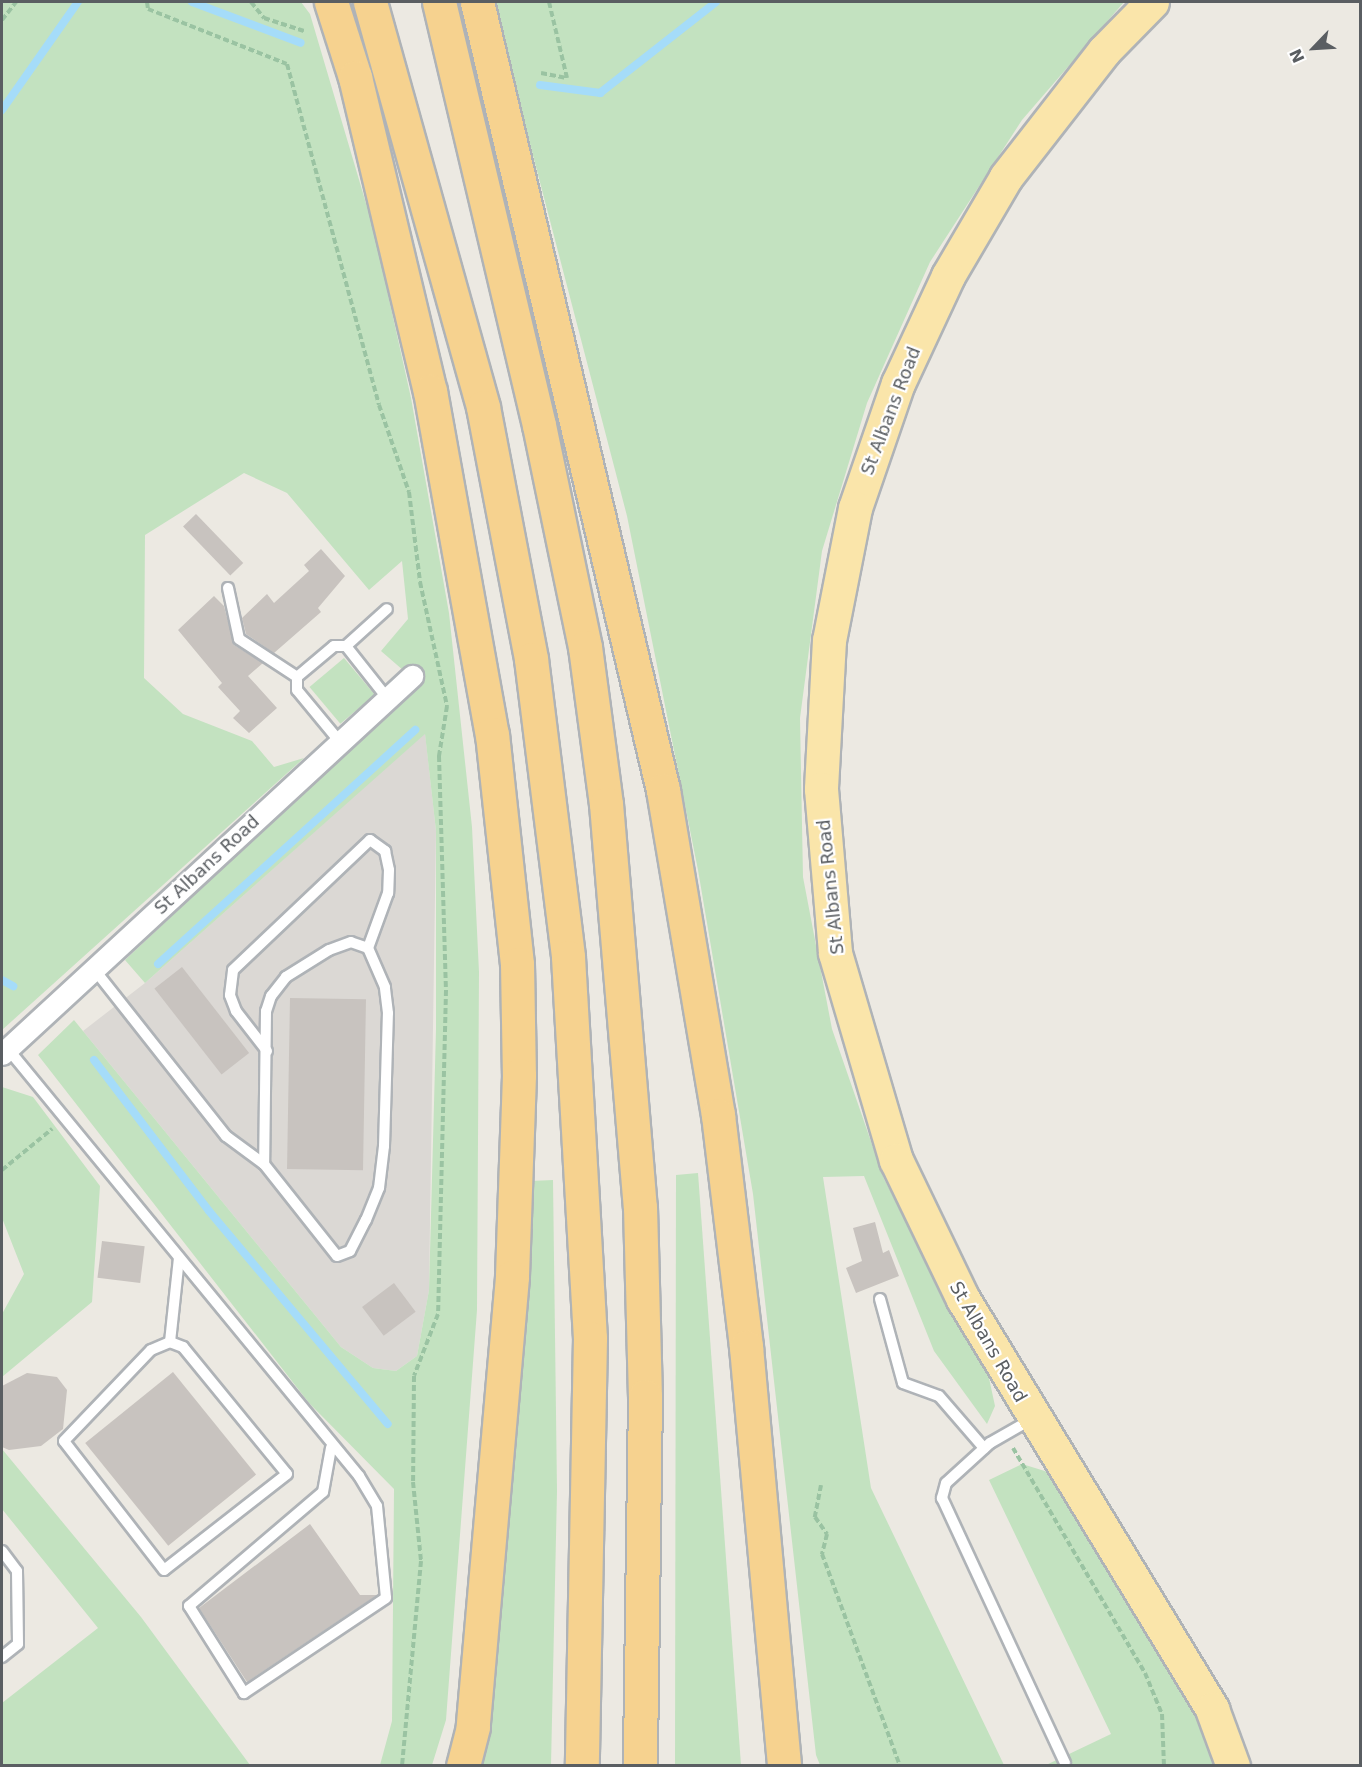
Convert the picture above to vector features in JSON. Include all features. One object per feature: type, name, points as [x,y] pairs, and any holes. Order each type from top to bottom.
[{"type":"highway","points":[[332,2],[355,77],[430,391],[492,734],[516,953],[519,1075],[512,1277],[473,1727],[463,1766]]},
{"type":"highway","points":[[370,2],[483,407],[531,659],[568,957],[590,1338],[582,1766]]},
{"type":"highway","points":[[439,2],[539,425],[585,647],[606,804],[640,1207],[645,1396],[640,1766]]},
{"type":"highway","points":[[477,2],[665,802],[718,1115],[746,1347],[783,1766]]},
{"type":"main road","name":"St Albans Road","points":[[1152,2],[1051,115],[1006,177],[948,276],[898,382],[855,508],[830,640],[821,789],[835,953],[896,1160],[963,1299],[1019,1427],[1212,1709],[1233,1766]]},
{"type":"street","name":"St Albans Road","points":[[5,1052],[412,675]]},
{"type":"lane","points":[[228,588],[239,639],[297,677]]},
{"type":"lane","points":[[297,677],[334,646],[346,646],[387,609]]},
{"type":"lane","points":[[346,646],[388,699]]},
{"type":"lane","points":[[297,677],[297,690],[340,742]]},
{"type":"lane","points":[[94,969],[225,1136],[264,1164],[337,1256],[350,1251],[379,1188],[384,1146],[388,1013],[385,987],[368,948],[388,893],[389,870],[385,851],[370,840],[233,970],[230,995],[236,1011],[267,1051]]},
{"type":"lane","points":[[264,1164],[266,1011],[286,977],[329,950],[351,942],[368,948]]},
{"type":"lane","points":[[5,1052],[65,1119],[331,1448],[359,1476],[377,1506],[386,1598],[244,1693],[189,1606],[323,1492],[331,1448]]},
{"type":"lane","points":[[170,1342],[179,1258]]},
{"type":"lane","points":[[880,1299],[903,1383],[939,1396],[984,1448]]},
{"type":"lane","points":[[170,1342],[183,1347],[287,1474],[164,1570],[64,1441],[151,1350],[170,1342]]},
{"type":"lane","points":[[1019,1427],[984,1448],[946,1483],[942,1498],[1065,1763]]},
{"type":"lane","points":[[2,1551],[17,1571],[18,1644],[2,1657]]},
{"type":"path","points":[[2,20],[16,2]]},
{"type":"path","points":[[251,2],[264,18],[304,31]]},
{"type":"path","points":[[541,73],[567,78],[549,2]]},
{"type":"path","points":[[147,3],[287,64],[379,405],[409,492],[420,582],[447,706],[440,756],[446,990],[438,1314],[414,1376],[413,1482],[421,1561],[402,1766]]},
{"type":"path","points":[[2,1170],[65,1119]]},
{"type":"path","points":[[1019,1427],[1145,1673],[1162,1714],[1164,1766]]},
{"type":"path","points":[[821,1485],[815,1517],[827,1534],[822,1554],[900,1766]]},
{"type":"shaded area","points":[[425,733],[436,831],[429,1290],[417,1356],[396,1371],[373,1368],[341,1347],[83,1031],[145,983]]},
{"type":"green space","points":[[2,2],[301,2],[310,14],[373,227],[411,398],[449,613],[472,827],[479,972],[477,1310],[446,1720],[432,1765],[380,1765],[392,1721],[394,1489],[309,1403],[38,1055],[74,1020],[341,1347],[373,1368],[396,1371],[417,1356],[429,1290],[436,1029],[436,831],[425,734],[145,983],[125,960],[419,684],[381,651],[408,619],[402,561],[369,590],[287,493],[244,473],[145,535],[144,678],[183,714],[252,741],[274,767],[304,758],[2,1030]]},
{"type":"green space","points":[[493,2],[1124,2],[1022,120],[930,262],[867,403],[822,551],[800,718],[803,877],[832,1029],[884,1179],[989,1378],[995,1406],[987,1424],[934,1351],[864,1176],[823,1177],[871,1488],[1004,1765],[820,1765],[816,1755],[753,1194],[698,870],[627,516]]},
{"type":"green space","points":[[344,658],[375,695],[340,724],[310,687]]},
{"type":"green space","points":[[2,1087],[33,1097],[100,1186],[92,1302],[2,1377],[2,1314],[24,1274],[2,1218]]},
{"type":"green space","points":[[698,1173],[741,1765],[675,1765],[676,1175]]},
{"type":"green space","points":[[553,1180],[557,1491],[551,1765],[478,1766],[531,1181]]},
{"type":"green space","points":[[2,1449],[141,1617],[250,1765],[2,1765],[2,1703],[98,1628],[2,1509]]},
{"type":"green space","points":[[1022,1464],[1048,1472],[1202,1721],[1216,1765],[1046,1765],[1111,1734],[989,1480]]},
{"type":"building","points":[[196,514],[243,563],[230,575],[183,527]]},
{"type":"building","points":[[321,549],[345,576],[318,608],[321,612],[274,653],[246,634],[242,618],[267,594],[274,603],[309,571],[304,565]]},
{"type":"building","points":[[214,596],[224,606],[234,645],[263,663],[248,676],[277,708],[249,733],[233,718],[240,711],[218,687],[222,683],[178,630]]},
{"type":"building","points":[[182,967],[249,1053],[222,1074],[154,989]]},
{"type":"building","points":[[290,998],[366,999],[363,1170],[287,1169]]},
{"type":"building","points":[[875,1222],[883,1253],[889,1250],[899,1276],[856,1293],[846,1268],[862,1261],[853,1228]]},
{"type":"building","points":[[102,1241],[145,1246],[140,1283],[97,1278]]},
{"type":"building","points":[[394,1283],[416,1312],[384,1336],[362,1307]]},
{"type":"building","points":[[173,1372],[256,1475],[168,1546],[85,1443]]},
{"type":"building","points":[[27,1373],[57,1377],[67,1390],[63,1429],[41,1446],[9,1450],[2,1447],[2,1386]]},
{"type":"building","points":[[310,1524],[360,1595],[377,1595],[247,1682],[199,1608]]},
{"type":"waterway","points":[[2,110],[78,2]]},
{"type":"waterway","points":[[192,2],[301,43]]},
{"type":"waterway","points":[[540,85],[600,93],[716,2]]},
{"type":"waterway","points":[[158,964],[415,730]]},
{"type":"waterway","points":[[2,980],[13,986]]},
{"type":"waterway","points":[[94,1060],[209,1211],[388,1424]]}]
